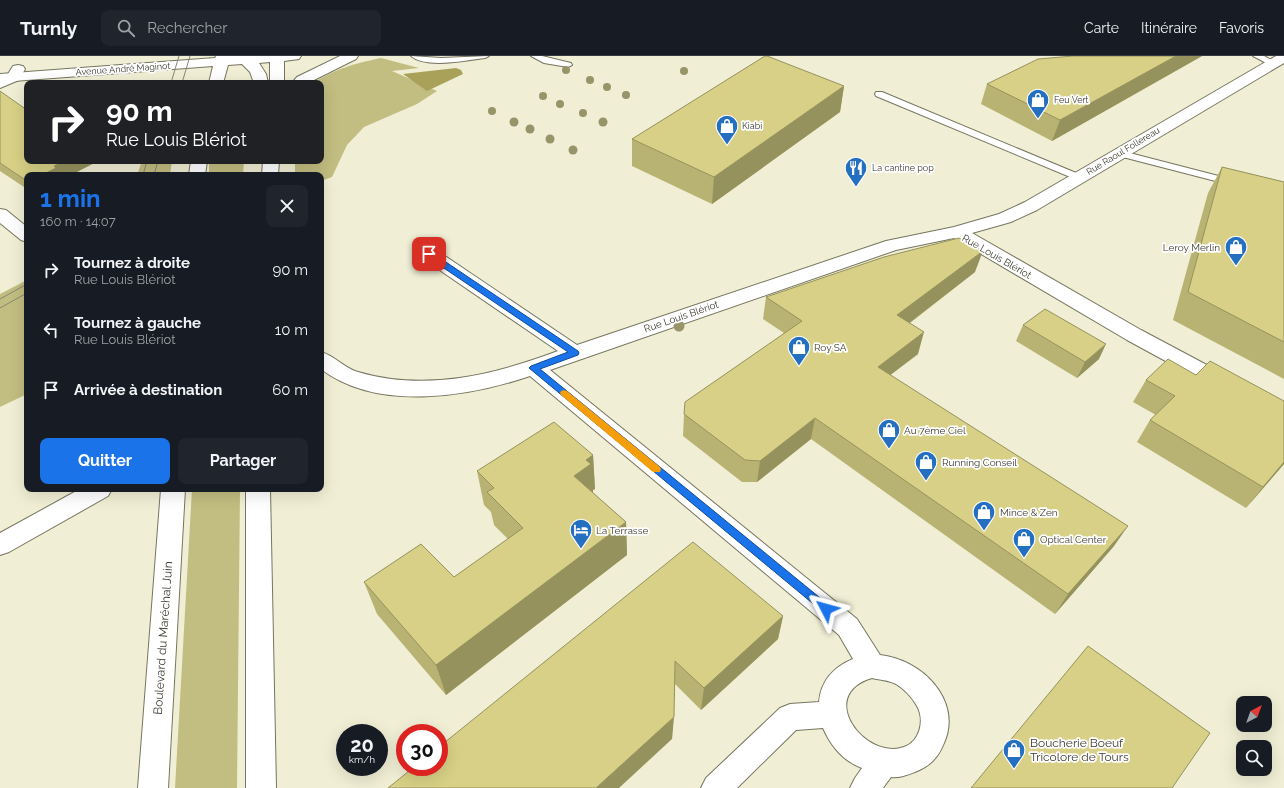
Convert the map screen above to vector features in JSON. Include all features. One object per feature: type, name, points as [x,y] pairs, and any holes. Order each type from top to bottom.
[{"type":"street","name":"Avenue André Maginot","points":[[11,75],[159,56]]},
{"type":"street","points":[[276,56],[277,80]]},
{"type":"street","name":"Avenue André Maginot","points":[[0,71],[11,75],[222,59],[294,56]]},
{"type":"street","points":[[302,80],[351,56]]},
{"type":"street","points":[[242,58],[258,71],[260,80]]},
{"type":"street","points":[[217,80],[222,59]]},
{"type":"street","name":"Rue Raoul Follereau","points":[[957,232],[1005,218],[1031,206],[1118,153],[1278,60]]},
{"type":"street","points":[[0,84],[11,75]]},
{"type":"street","points":[[0,214],[24,234]]},
{"type":"street","name":"Rue Louis Blériot","points":[[324,361],[348,377],[380,385],[416,390],[453,388],[534,368],[892,245],[957,232],[1134,335],[1243,394]]},
{"type":"street","points":[[429,254],[574,353]]},
{"type":"street","points":[[534,368],[848,627],[872,666]]},
{"type":"street","name":"Rue Louis Blériot","points":[[324,380],[348,377]]},
{"type":"street","points":[[0,545],[95,492]]},
{"type":"street","name":"Boulevard du Maréchal Juin","points":[[153,788],[173,492]]},
{"type":"street","points":[[258,492],[261,788]]},
{"type":"street","points":[[872,666],[888,668],[904,675],[918,685],[929,699],[935,715],[934,731],[928,746],[917,757],[901,763],[884,763],[866,757],[852,747],[840,734],[833,714],[832,703],[836,689],[844,678],[857,670],[872,666]]},
{"type":"street","points":[[716,788],[790,717],[833,714]]},
{"type":"street","points":[[865,788],[884,763]]},
{"type":"lane","points":[[415,56],[424,60],[485,56]]},
{"type":"lane","points":[[535,56],[547,61],[568,65],[565,56]]},
{"type":"lane","points":[[1257,56],[1278,60]]},
{"type":"lane","points":[[879,94],[1078,177]]},
{"type":"lane","points":[[1118,153],[1241,185]]},
{"type":"shaded area","points":[[381,58],[419,68],[392,71],[437,91],[417,104],[364,127],[347,145],[332,177],[324,180],[324,172],[295,172],[295,164],[324,164],[324,80],[319,80],[346,67]]},
{"type":"shaded area","points":[[456,68],[461,70],[463,74],[427,91],[403,74]]},
{"type":"shaded area","points":[[141,164],[172,164],[170,172],[138,172]]},
{"type":"shaded area","points":[[209,164],[244,164],[243,172],[209,172]]},
{"type":"shaded area","points":[[24,282],[24,395],[0,407],[0,294]]},
{"type":"shaded area","points":[[192,492],[240,492],[237,788],[175,788]]},
{"type":"building","points":[[765,56],[844,86],[714,177],[632,139]]},
{"type":"building","points":[[1073,56],[1176,56],[1060,120],[987,84],[1038,59]]},
{"type":"building","points":[[0,91],[24,108],[24,164],[58,164],[54,166],[56,168],[48,172],[24,172],[24,179],[0,163]]},
{"type":"building","name":"Leroy Merlin","points":[[1222,167],[1284,182],[1284,342],[1188,292]]},
{"type":"building","points":[[959,238],[983,251],[897,315],[924,332],[878,367],[1128,526],[1068,594],[815,418],[760,461],[745,460],[684,414],[685,402],[802,321],[766,297],[884,257]]},
{"type":"building","points":[[1045,309],[1106,344],[1085,362],[1023,325]]},
{"type":"building","points":[[1168,359],[1196,375],[1210,361],[1284,401],[1284,462],[1263,487],[1150,420],[1175,396],[1146,380]]},
{"type":"building","points":[[554,422],[593,455],[586,460],[591,464],[574,476],[626,522],[436,665],[364,582],[421,544],[454,577],[523,528],[487,492],[494,488],[477,471]]},
{"type":"building","points":[[693,542],[783,616],[704,688],[675,661],[674,717],[596,788],[388,788],[403,776],[448,776],[448,740]]},
{"type":"building","points":[[1088,646],[1210,733],[1172,788],[971,788]]},
{"type":"tram line","points":[[172,80],[179,56]]},
{"type":"tram line","points":[[183,80],[190,56]]},
{"type":"tram line","points":[[144,172],[146,164]]},
{"type":"tram line","points":[[155,172],[157,164]]},
{"type":"tram line","points":[[0,299],[24,286]]},
{"type":"tram line","points":[[0,308],[24,295]]},
{"type":"slow traffic","points":[[564,393],[657,469]]},
{"type":"place","name":"Feu Vert","points":[[1038,120]]},
{"type":"place","name":"Kiabi","points":[[727,146]]},
{"type":"place","name":"La cantine pop","points":[[856,188]]},
{"type":"place","name":"Leroy Merlin","points":[[1236,266]]},
{"type":"place","name":"Roy SA","points":[[799,366]]},
{"type":"place","name":"Au 7ème Ciel","points":[[889,450]]},
{"type":"place","name":"Running Conseil","points":[[926,482]]},
{"type":"place","name":"Mince & Zen","points":[[984,532]]},
{"type":"place","name":"La Terrasse","points":[[581,550]]},
{"type":"place","name":"Optical Center","points":[[1024,558]]},
{"type":"place","name":"Boucherie Boeuf Tricolore de Tours","points":[[1014,770]]},
{"type":"route","points":[[429,254],[574,353],[534,368],[826,609]]}]
